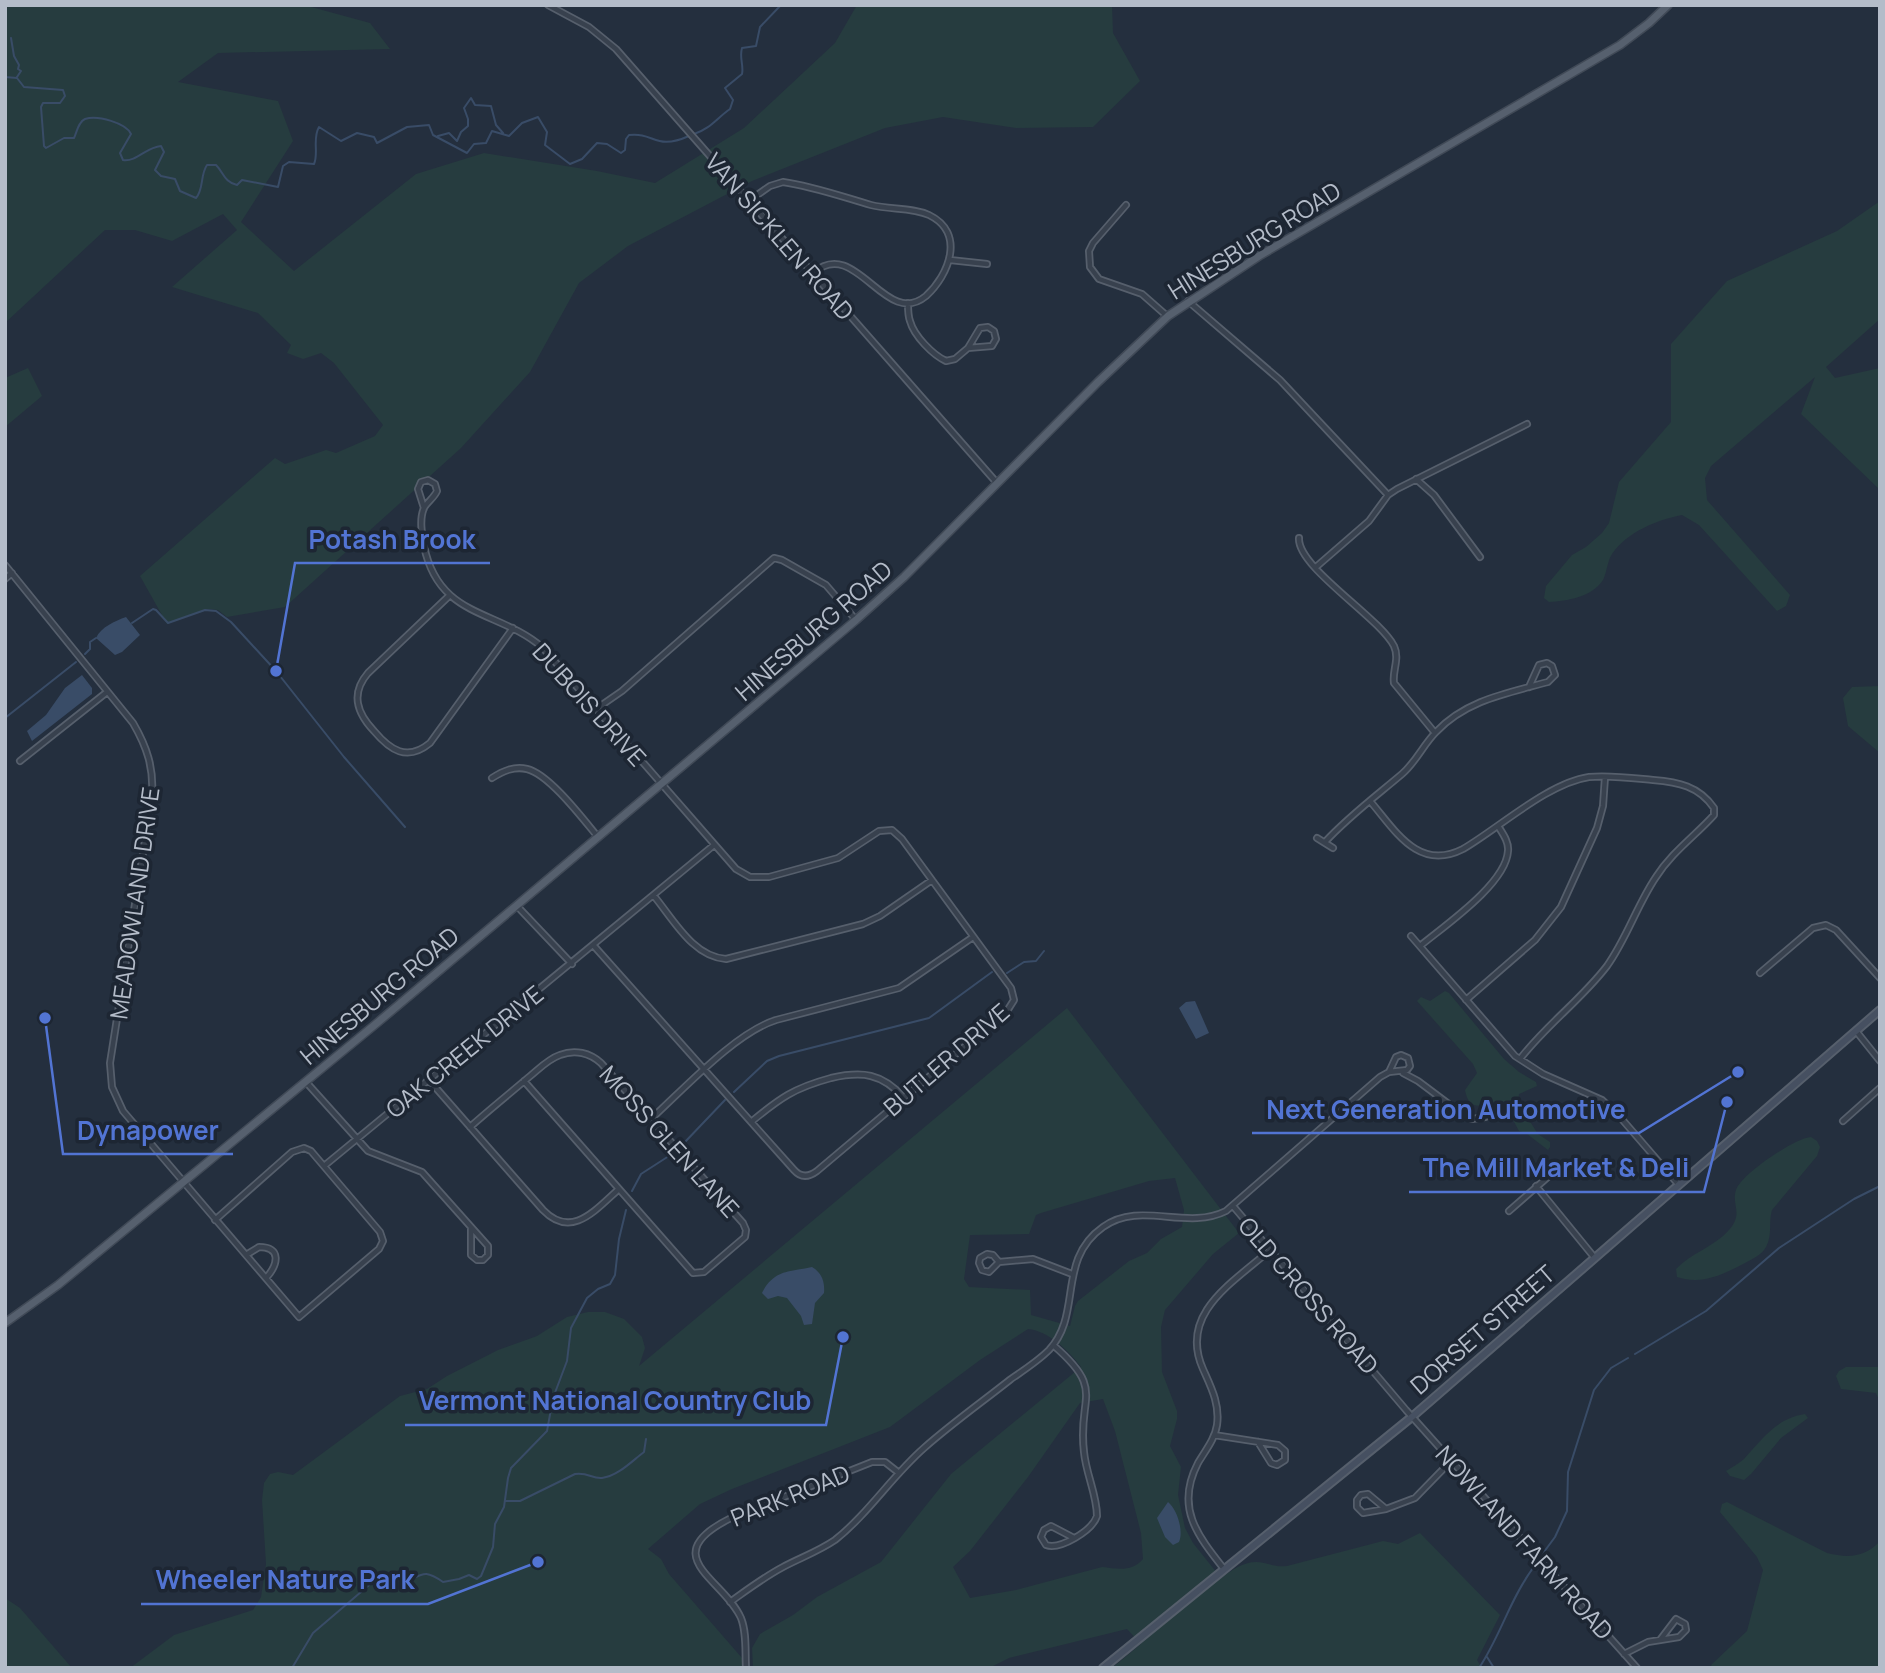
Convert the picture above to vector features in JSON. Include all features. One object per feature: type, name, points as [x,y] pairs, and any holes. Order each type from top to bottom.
[{"type":"main road","name":"HINESBURG ROAD","points":[[5,1323],[48,1293],[306,1081],[856,620],[904,577],[1168,316],[1259,256],[1612,50],[1635,35],[1668,5]]},
{"type":"street","name":"VAN SICKLEN ROAD","points":[[548,5],[589,27],[608,41],[998,483]]},
{"type":"street","points":[[750,200],[770,186],[783,183],[881,208],[924,213],[939,222],[949,236],[952,251],[944,274],[929,293],[908,303],[891,299],[842,264],[827,264],[813,273]]},
{"type":"street","points":[[1126,205],[1093,243],[1089,251],[1090,267],[1099,279],[1142,294],[1168,316]]},
{"type":"street","points":[[950,260],[987,264]]},
{"type":"street","points":[[1188,301],[1280,380],[1388,495]]},
{"type":"street","points":[[908,303],[912,327],[939,358],[946,361],[952,361],[968,348],[980,328],[988,327],[995,331],[996,339],[992,346],[968,348]]},
{"type":"street","points":[[1316,567],[1369,521],[1388,495],[1527,424]]},
{"type":"street","points":[[1416,479],[1434,495],[1480,557]]},
{"type":"street","name":"DUBOIS DRIVE","points":[[424,508],[437,493],[436,485],[430,481],[423,481],[418,487],[424,508],[422,528],[426,556],[435,576],[450,595],[472,612],[513,628],[543,648],[663,784]]},
{"type":"street","points":[[1299,538],[1301,549],[1316,567],[1390,640],[1396,657],[1394,683],[1435,733]]},
{"type":"street","points":[[596,709],[622,691],[774,558],[826,585],[856,620]]},
{"type":"street","name":"MEADOWLAND DRIVE","points":[[5,565],[142,739],[150,760],[153,783],[111,1054],[112,1087],[123,1111],[299,1317],[382,1245],[381,1233],[324,1166]]},
{"type":"street","points":[[5,579],[12,573]]},
{"type":"street","points":[[450,595],[368,673],[359,687],[357,704],[361,716],[391,749],[410,752],[421,750],[430,743],[513,628]]},
{"type":"street","points":[[1325,842],[1405,771],[1435,733],[1456,714],[1476,703],[1529,687],[1552,680],[1555,673],[1552,666],[1547,663],[1539,665],[1529,687]]},
{"type":"street","points":[[20,761],[107,692]]},
{"type":"street","points":[[492,778],[514,768],[534,771],[556,790],[598,837]]},
{"type":"street","points":[[1370,801],[1406,843],[1427,854],[1442,856],[1454,853],[1569,782],[1605,777],[1679,783],[1696,790],[1714,808],[1714,815],[1677,849],[1661,869],[1619,948],[1605,968],[1544,1030],[1520,1059]]},
{"type":"street","points":[[1466,1000],[1535,940],[1562,907],[1597,828],[1603,806],[1605,777]]},
{"type":"street","name":"BUTLER DRIVE","points":[[594,946],[751,1123],[802,1176],[817,1171],[1007,1011],[1013,1003],[1011,988],[899,834],[888,829],[879,831],[838,858],[763,878],[750,877],[741,873],[714,845],[663,784]]},
{"type":"street","points":[[1420,946],[1480,895],[1501,871],[1507,859],[1508,847],[1498,826]]},
{"type":"street","points":[[1317,838],[1333,848]]},
{"type":"street","name":"OAK CREEK DRIVE","points":[[324,1166],[714,845]]},
{"type":"street","points":[[654,896],[699,949],[713,957],[726,959],[863,925],[932,880]]},
{"type":"street","points":[[517,906],[572,964]]},
{"type":"street","points":[[1760,973],[1813,928],[1826,925],[1839,933],[1880,978]]},
{"type":"street","points":[[1411,936],[1520,1059],[1543,1074],[1602,1100],[1678,1184]]},
{"type":"street","points":[[651,1119],[758,1027],[899,988],[973,937]]},
{"type":"street","name":"DORSET STREET","points":[[1103,1668],[1413,1416],[1880,1010]]},
{"type":"street","points":[[1856,1031],[1880,1061]]},
{"type":"street","name":"MOSS GLEN LANE","points":[[470,1126],[524,1081],[561,1054],[588,1054],[601,1063],[743,1223],[745,1237],[704,1272],[693,1273],[524,1081]]},
{"type":"street","points":[[1389,1072],[1394,1059],[1401,1055],[1408,1058],[1410,1063],[1409,1068],[1402,1072]]},
{"type":"street","points":[[730,1602],[764,1578],[835,1539],[933,1441],[1053,1345],[1065,1319],[1072,1274],[1080,1251],[1089,1238],[1114,1220],[1143,1215],[1205,1219],[1218,1215],[1233,1206],[1375,1081],[1389,1072],[1402,1072],[1418,1081],[1472,1119],[1485,1117]]},
{"type":"street","points":[[751,1123],[776,1101],[797,1089],[850,1074],[862,1073],[880,1077],[904,1097]]},
{"type":"street","points":[[429,1080],[542,1210],[554,1219],[568,1222],[581,1220],[619,1189]]},
{"type":"street","points":[[306,1081],[368,1151],[420,1170],[489,1247],[489,1253],[484,1259],[477,1260],[471,1255],[471,1227]]},
{"type":"street","points":[[1843,1121],[1880,1088]]},
{"type":"street","points":[[215,1220],[296,1149],[309,1149],[324,1166]]},
{"type":"street","points":[[1509,1211],[1557,1169]]},
{"type":"street","points":[[1536,1186],[1594,1257]]},
{"type":"street","name":"OLD CROSS ROAD","points":[[1233,1206],[1413,1416]]},
{"type":"street","points":[[246,1255],[259,1247],[269,1249],[277,1262],[266,1278]]},
{"type":"street","points":[[1224,1569],[1199,1537],[1189,1507],[1192,1477],[1214,1434],[1218,1416],[1217,1406],[1197,1354],[1196,1341],[1200,1322],[1210,1302],[1270,1251]]},
{"type":"street","points":[[999,1262],[993,1255],[987,1254],[980,1258],[979,1263],[982,1270],[988,1272],[999,1262],[1033,1259],[1072,1274]]},
{"type":"street","points":[[1053,1345],[1083,1376],[1087,1394],[1083,1451],[1097,1516],[1091,1528],[1074,1538],[1052,1547],[1044,1544],[1041,1537],[1044,1530],[1053,1527],[1074,1538]]},
{"type":"street","name":"NOWLAND FARM ROAD","points":[[1413,1416],[1637,1668]]},
{"type":"street","points":[[1214,1434],[1281,1446],[1286,1454],[1285,1460],[1277,1465],[1271,1463],[1258,1442]]},
{"type":"street","points":[[1386,1509],[1368,1494],[1357,1500],[1357,1507],[1363,1513],[1386,1509],[1415,1498],[1452,1460]]},
{"type":"street","name":"PARK ROAD","points":[[746,1668],[744,1629],[740,1615],[703,1572],[696,1559],[699,1544],[714,1529],[738,1515],[875,1461],[889,1463],[899,1473]]},
{"type":"street","points":[[1624,1654],[1642,1644],[1681,1636],[1686,1630],[1685,1624],[1676,1619],[1660,1640]]},
{"type":"green space","points":[[5,5],[304,5],[370,23],[390,49],[218,53],[178,82],[278,101],[293,141],[241,222],[294,271],[416,174],[484,153],[655,183],[744,128],[835,43],[857,5],[1112,5],[1113,33],[1140,81],[1093,127],[1016,128],[943,117],[885,128],[752,181],[628,246],[579,283],[530,372],[461,448],[285,607],[227,617],[218,610],[206,609],[167,624],[140,576],[275,458],[285,464],[326,450],[336,453],[375,436],[383,425],[334,363],[321,353],[303,359],[287,353],[291,345],[258,313],[172,287],[237,230],[223,214],[172,241],[135,230],[105,230],[5,323]]},
{"type":"green space","points":[[1880,201],[1880,319],[1826,367],[1835,378],[1880,368],[1880,490],[1801,414],[1815,377],[1711,466],[1705,478],[1707,500],[1790,595],[1786,606],[1777,611],[1699,525],[1682,515],[1653,524],[1626,539],[1612,554],[1603,580],[1592,590],[1563,601],[1549,602],[1544,598],[1546,586],[1572,555],[1602,533],[1609,523],[1619,482],[1671,422],[1671,344],[1727,281],[1837,231]]},
{"type":"green space","points":[[28,368],[42,396],[5,427],[5,378]]},
{"type":"green space","points":[[1880,686],[1880,753],[1848,726],[1843,698],[1852,687]]},
{"type":"green space","points":[[1445,991],[1504,1059],[1536,1082],[1537,1086],[1519,1094],[1518,1103],[1538,1134],[1550,1142],[1548,1150],[1519,1131],[1503,1101],[1480,1106],[1471,1103],[1467,1098],[1465,1090],[1477,1073],[1473,1064],[1417,1001],[1421,997],[1430,1001]]},
{"type":"green space","points":[[1067,1008],[1239,1233],[1213,1254],[1165,1310],[1161,1327],[1162,1372],[1177,1411],[1170,1446],[1181,1467],[1178,1495],[1185,1528],[1193,1543],[1221,1578],[1246,1564],[1258,1562],[1287,1566],[1383,1541],[1398,1544],[1420,1533],[1500,1615],[1477,1660],[1482,1668],[1112,1668],[1141,1644],[1127,1629],[1009,1658],[989,1668],[753,1668],[752,1648],[760,1634],[817,1597],[881,1562],[951,1474],[1081,1367],[1051,1338],[1028,1329],[980,1360],[890,1427],[700,1504],[648,1549],[661,1559],[669,1574],[742,1658],[742,1668],[130,1668],[174,1635],[253,1610],[261,1597],[266,1564],[262,1500],[264,1483],[270,1474],[278,1472],[293,1475],[400,1396],[427,1389],[498,1350],[537,1336],[567,1317],[588,1312],[605,1312],[624,1319],[642,1337],[645,1348],[639,1366]],"holes":[[[1175,1178],[1184,1210],[1182,1227],[1161,1239],[1147,1253],[1129,1261],[1078,1301],[1070,1326],[1031,1315],[1030,1290],[969,1287],[964,1279],[970,1235],[1029,1234],[1036,1215],[1041,1213],[1149,1181]],[[1103,1399],[1115,1431],[1141,1533],[1143,1559],[1129,1568],[1102,1567],[1016,1590],[970,1598],[953,1567],[970,1551],[1028,1477],[1080,1403]]]},
{"type":"green space","points":[[1811,1137],[1820,1147],[1817,1156],[1772,1210],[1769,1238],[1762,1252],[1712,1278],[1695,1280],[1677,1277],[1676,1269],[1729,1230],[1736,1219],[1735,1195],[1740,1183],[1758,1166],[1782,1150]]},
{"type":"green space","points":[[1846,1367],[1880,1367],[1880,1402],[1876,1393],[1841,1389],[1836,1376]]},
{"type":"green space","points":[[1805,1414],[1808,1418],[1781,1438],[1744,1480],[1730,1476],[1726,1471],[1744,1459],[1778,1425]]},
{"type":"green space","points":[[1727,1502],[1827,1553],[1842,1556],[1862,1554],[1880,1541],[1880,1668],[1713,1668],[1711,1665],[1747,1631],[1763,1570],[1757,1557],[1720,1512],[1722,1504]]},
{"type":"green space","points":[[5,1598],[20,1608],[72,1668],[5,1668]]},
{"type":"water","points":[[126,617],[140,635],[115,655],[96,638],[105,628]]},
{"type":"water","points":[[82,675],[92,688],[92,694],[32,741],[27,731],[46,715],[65,688]]},
{"type":"water","points":[[1195,1001],[1209,1033],[1196,1039],[1179,1008],[1186,1002]]},
{"type":"water","points":[[812,1267],[822,1278],[824,1293],[815,1303],[812,1324],[804,1325],[801,1316],[787,1298],[778,1296],[768,1299],[762,1293],[777,1276]]},
{"type":"water","points":[[1168,1502],[1180,1526],[1179,1542],[1173,1545],[1165,1537],[1157,1518]]},
{"type":"waterway","points":[[694,134],[730,109],[733,100],[725,88],[742,74],[742,48],[756,46],[760,27],[781,5]]},
{"type":"waterway","points":[[11,38],[14,56],[21,71],[17,77]]},
{"type":"waterway","points":[[5,77],[17,78],[24,87],[63,90],[65,96],[60,103],[43,103],[41,107],[46,148],[64,138],[74,138],[79,125],[85,119],[111,121],[124,126],[131,134],[120,153],[123,160],[133,159],[161,146],[164,152],[155,170],[161,176],[175,179],[180,191],[196,198],[207,165],[216,165],[233,184],[237,185],[242,180],[278,187],[283,166],[289,162],[314,164],[319,127],[341,141],[357,133],[374,137],[377,143],[407,127],[429,125],[433,135],[467,153],[474,144],[486,143],[492,131],[509,136],[522,123],[538,117],[547,132],[545,145],[570,164],[582,159],[597,143],[607,144],[621,153],[625,150],[629,135],[669,142],[689,136]]},
{"type":"waterway","points":[[438,136],[449,133],[457,141],[468,126],[464,108],[471,98],[475,105],[491,106],[496,125],[503,133]]},
{"type":"waterway","points":[[132,623],[153,609],[168,623],[205,610],[216,611],[231,622],[276,671],[344,757],[405,827]]},
{"type":"waterway","points":[[85,654],[90,649],[90,642],[96,638]]},
{"type":"waterway","points":[[5,718],[76,662]]},
{"type":"waterway","points":[[1007,973],[1024,962],[1036,961],[1044,951]]},
{"type":"waterway","points":[[734,1092],[767,1061],[779,1056],[929,1018],[992,972]]},
{"type":"waterway","points":[[684,1143],[725,1100]]},
{"type":"waterway","points":[[632,1191],[641,1174],[672,1154]]},
{"type":"waterway","points":[[1635,1354],[1706,1311],[1779,1248],[1854,1199],[1880,1186]]},
{"type":"waterway","points":[[292,1668],[313,1633],[382,1574],[386,1573],[403,1583],[423,1574],[443,1582],[469,1575],[477,1579],[481,1576],[493,1547],[495,1524],[504,1507],[511,1468],[547,1431],[553,1398],[567,1361],[571,1328],[587,1298],[610,1284],[615,1275],[626,1210]]},
{"type":"waterway","points":[[1541,1556],[1555,1537],[1567,1511],[1568,1472],[1594,1390],[1611,1368],[1628,1358]]},
{"type":"waterway","points":[[505,1501],[520,1501],[575,1474],[608,1477],[644,1452],[646,1439]]},
{"type":"waterway","points":[[1479,1668],[1533,1568]]},
{"type":"waterway","points":[[1487,1657],[1494,1668]]},
{"type":"place","name":"Potash Brook","points":[[276,671]]},
{"type":"place","name":"Dynapower","points":[[45,1018]]},
{"type":"place","name":"Next Generation Automotive","points":[[1738,1072]]},
{"type":"place","name":"The Mill Market & Deli","points":[[1727,1102]]},
{"type":"place","name":"Vermont National Country Club","points":[[843,1337]]},
{"type":"place","name":"Wheeler Nature Park","points":[[538,1562]]}]
